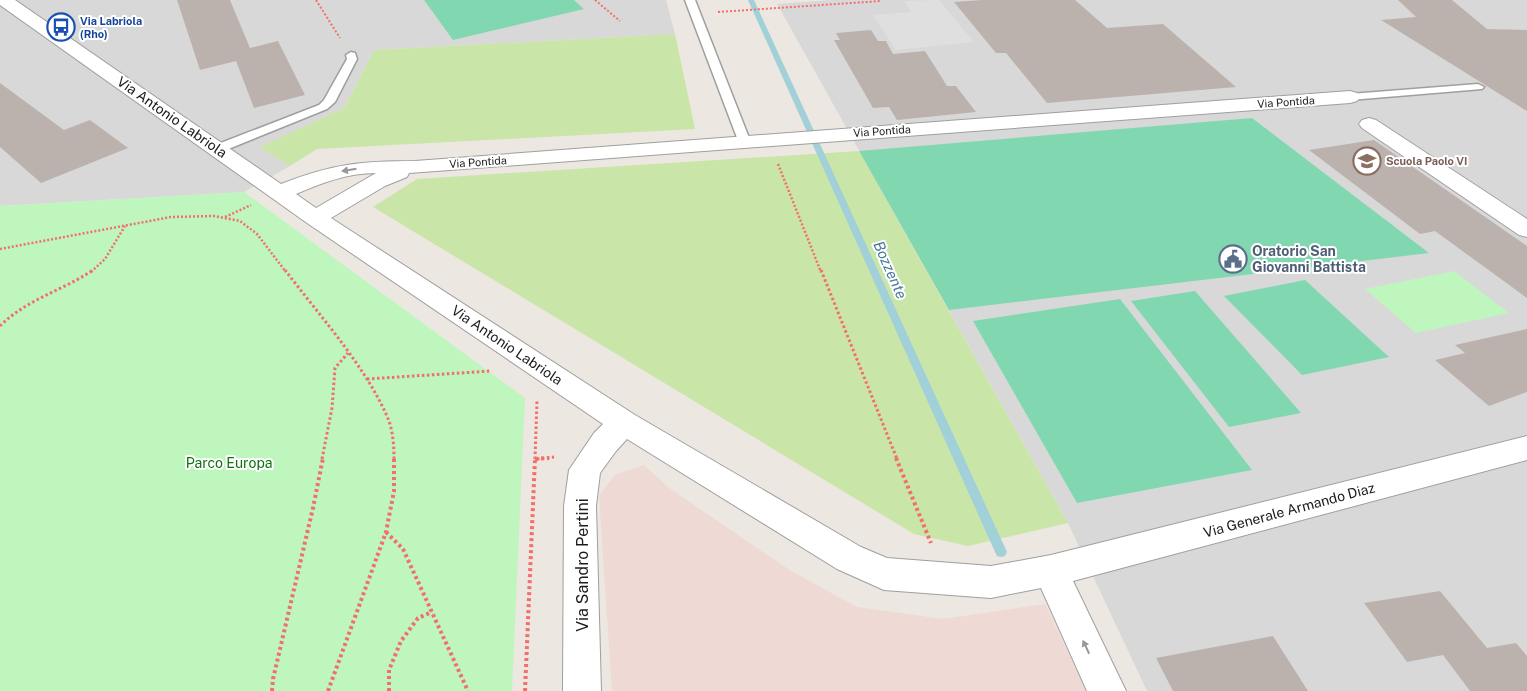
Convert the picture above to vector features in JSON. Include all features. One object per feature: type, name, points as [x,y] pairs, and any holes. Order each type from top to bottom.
[{"type":"street","name":"Via Antonio Labriola","points":[[15,3],[315,218],[624,423],[849,558],[884,574],[946,580],[991,582],[1051,572]]},
{"type":"street","name":"Via Pontida","points":[[279,193],[321,176],[371,167],[414,167],[1350,97]]},
{"type":"street","points":[[1369,124],[1527,230]]},
{"type":"street","name":"Via Pontida","points":[[315,218],[377,181],[414,167]]},
{"type":"street","name":"Via Sandro Pertini","points":[[582,691],[580,506],[586,470],[605,442],[624,423]]},
{"type":"street","name":"Via Generale Armando Diaz","points":[[1051,572],[1527,448]]},
{"type":"street","points":[[1051,572],[1107,691]]},
{"type":"lane","points":[[690,0],[745,143]]},
{"type":"lane","points":[[217,149],[323,107],[329,102],[352,59],[351,56]]},
{"type":"lane","points":[[1350,97],[1478,87]]},
{"type":"path","points":[[316,0],[351,56]]},
{"type":"path","points":[[595,0],[620,21]]},
{"type":"path","points":[[743,10],[881,2]]},
{"type":"path","points":[[768,140],[946,580]]},
{"type":"path","points":[[0,249],[171,217],[214,216],[240,222],[257,234],[348,353],[367,379],[389,422],[394,444],[394,491],[386,532],[328,691]]},
{"type":"path","points":[[0,326],[19,308],[79,281],[96,270],[118,241],[125,226]]},
{"type":"path","points":[[272,691],[313,508],[332,408],[335,368],[348,353]]},
{"type":"path","points":[[367,379],[496,371]]},
{"type":"path","points":[[525,691],[538,398],[568,386]]},
{"type":"path","points":[[386,532],[403,548],[468,691]]},
{"type":"path","points":[[389,691],[389,670],[401,641],[418,618],[432,612]]},
{"type":"shaded area","points":[[0,0],[666,0],[675,34],[374,50],[344,108],[261,147],[290,166],[244,192],[0,206]]},
{"type":"shaded area","points":[[832,0],[1527,0],[1527,691],[1147,691],[1068,523],[777,4]]},
{"type":"shaded area","points":[[939,0],[974,42],[896,50],[873,15],[911,12],[904,1]]},
{"type":"shaded area","points":[[644,465],[669,488],[791,571],[857,607],[943,619],[1045,604],[1086,691],[612,691],[599,495],[615,475]]},
{"type":"green space","points":[[424,0],[574,0],[584,9],[453,40]]},
{"type":"green space","points":[[675,34],[695,129],[317,149],[290,166],[260,147],[344,108],[374,50]]},
{"type":"green space","points":[[1252,118],[1429,253],[949,310],[859,151]]},
{"type":"green space","points":[[859,151],[1068,523],[968,546],[914,534],[373,207],[417,179]]},
{"type":"green space","name":"Parco Europa","points":[[244,192],[525,398],[512,691],[0,691],[0,206]]},
{"type":"green space","points":[[1454,271],[1509,313],[1416,333],[1365,289]]},
{"type":"green space","points":[[1305,280],[1389,357],[1302,375],[1224,296]]},
{"type":"green space","points":[[1195,291],[1301,413],[1229,427],[1131,301]]},
{"type":"green space","points":[[1120,299],[1252,470],[1077,503],[973,321]]},
{"type":"building","points":[[177,0],[230,0],[250,48],[278,41],[305,95],[254,108],[236,61],[200,70]]},
{"type":"building","points":[[982,0],[1075,0],[1107,28],[1163,24],[1236,87],[1047,103],[1006,53],[996,53],[954,2]]},
{"type":"building","points":[[1398,0],[1452,0],[1487,29],[1527,30],[1527,111],[1381,20],[1416,17]]},
{"type":"building","points":[[871,30],[878,41],[886,41],[893,54],[925,51],[947,86],[956,86],[976,112],[897,120],[889,107],[873,108],[834,40],[840,40],[836,33]]},
{"type":"building","points":[[0,83],[64,130],[90,120],[128,148],[41,183],[0,147]]},
{"type":"building","points":[[1374,140],[1527,246],[1527,298],[1435,231],[1420,234],[1309,150]]},
{"type":"building","points":[[1527,329],[1527,392],[1489,406],[1435,360],[1465,353],[1455,345]]},
{"type":"building","points":[[1440,591],[1487,648],[1516,643],[1527,656],[1527,691],[1470,691],[1443,655],[1407,662],[1364,603]]},
{"type":"building","points":[[1273,636],[1308,691],[1173,691],[1156,658]]},
{"type":"waterway","name":"Bozzente","points":[[751,0],[1001,552]]},
{"type":"place","name":"Via Labriola (Rho)","points":[[61,27]]},
{"type":"place","name":"Scuola Paolo VI","points":[[1367,161]]},
{"type":"place","name":"Oratorio San Giovanni Battista","points":[[1233,259]]}]
